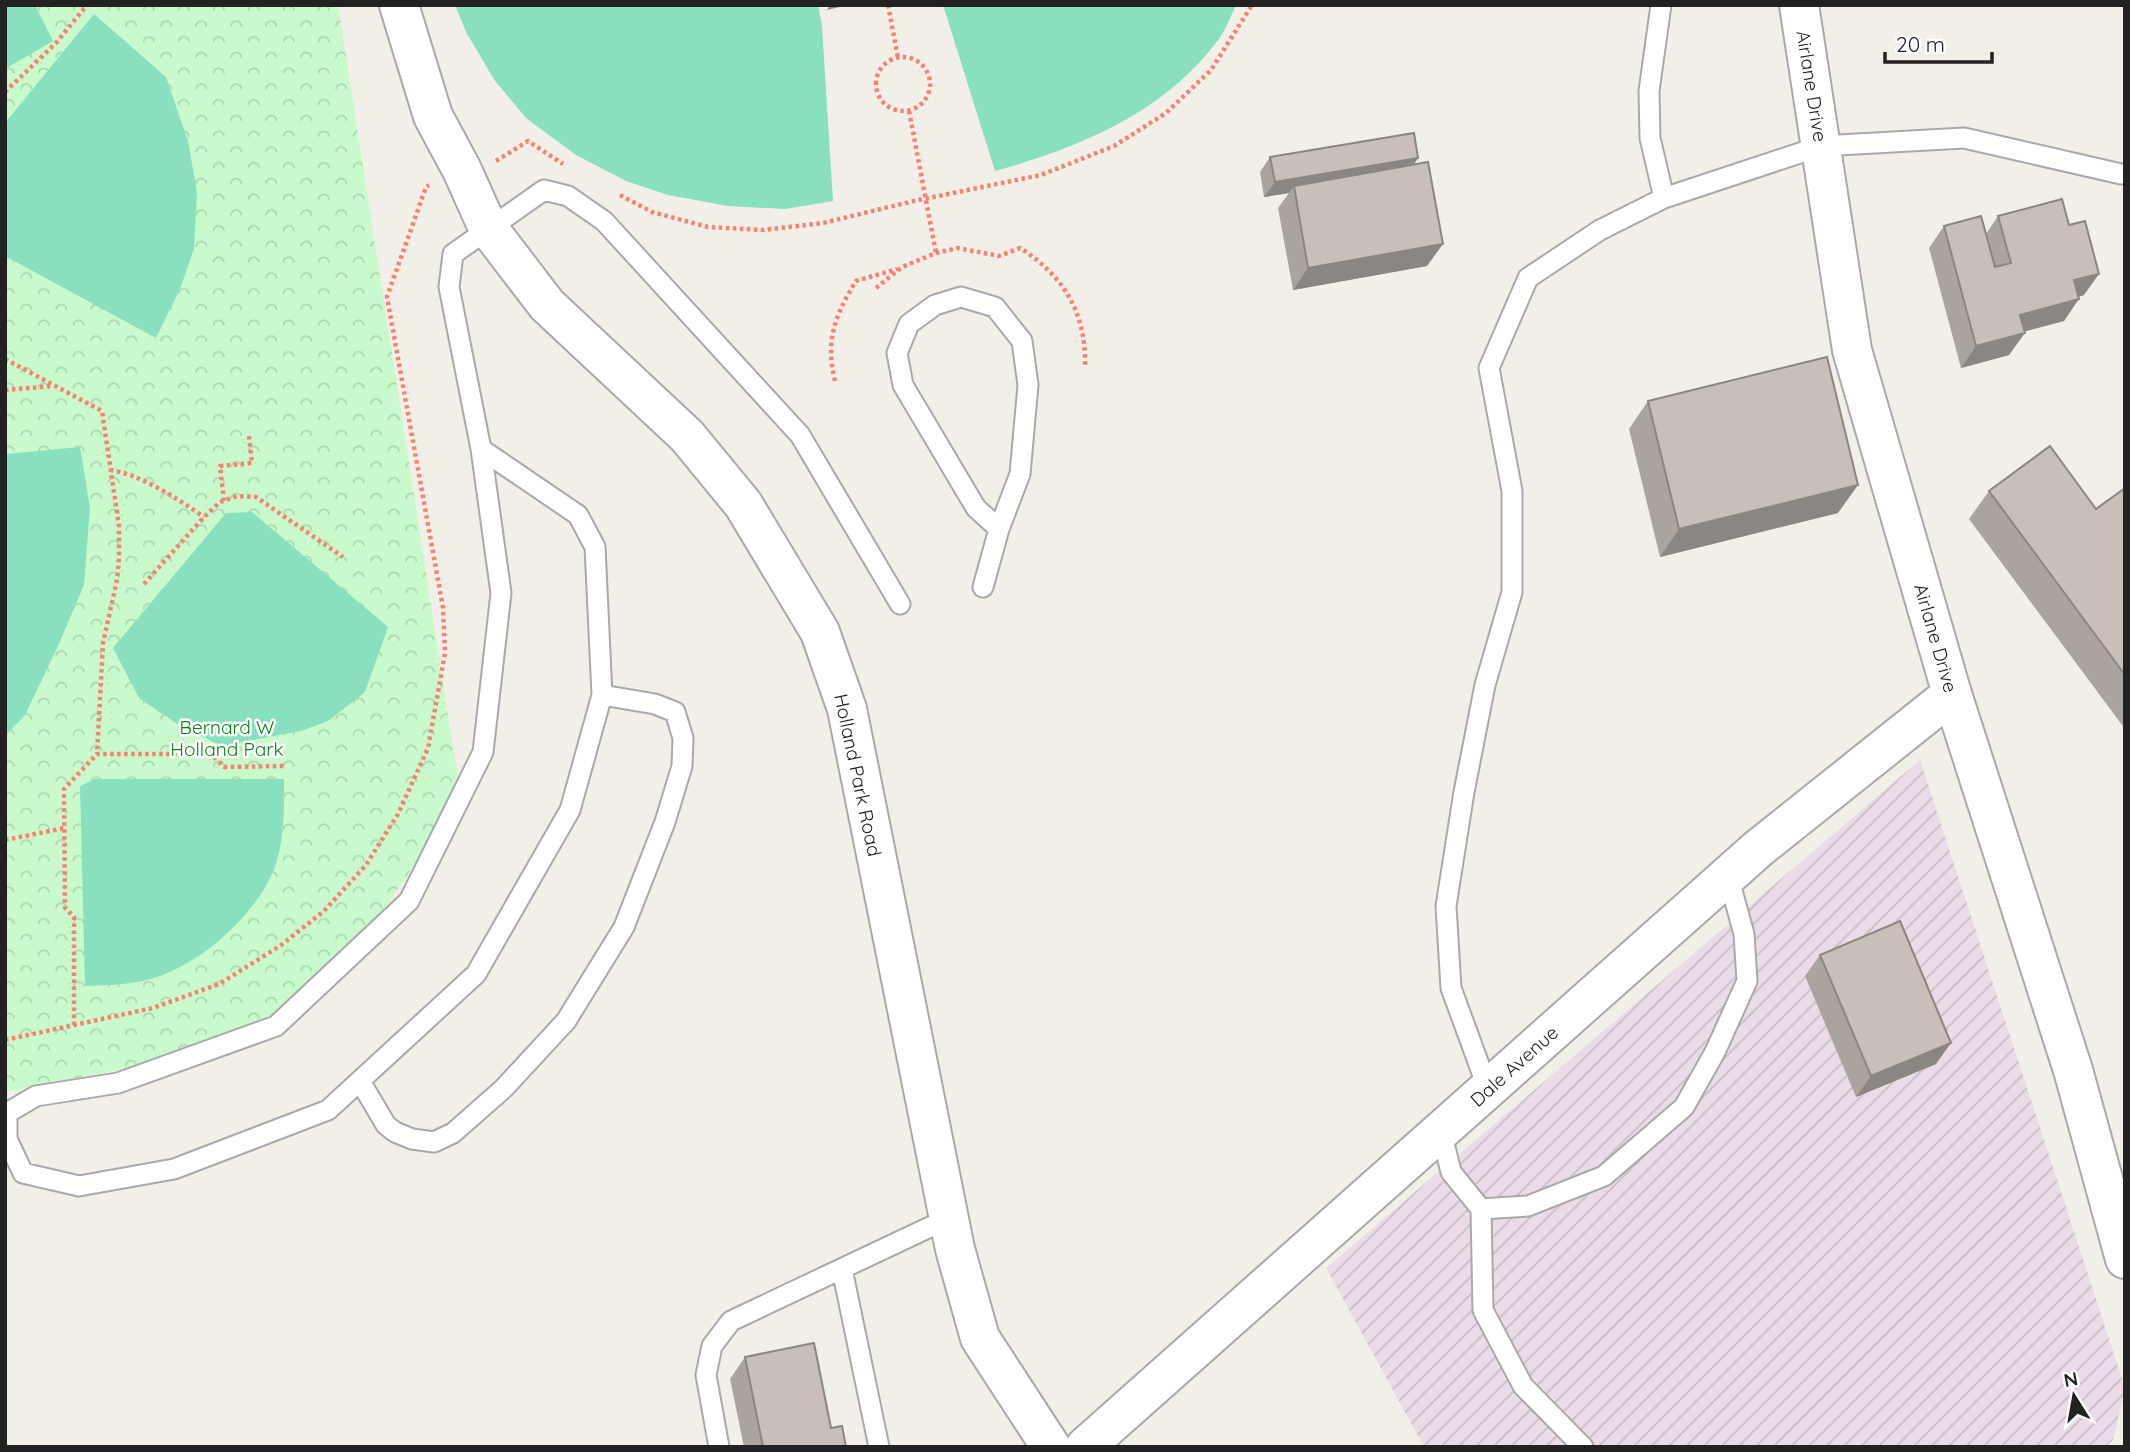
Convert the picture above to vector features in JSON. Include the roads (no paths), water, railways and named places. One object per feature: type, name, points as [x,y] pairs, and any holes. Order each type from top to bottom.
[{"type":"street","name":"Holland Park Road","points":[[399,5],[433,116],[462,170],[488,228],[547,305],[687,436],[743,504],[820,632],[847,709],[955,1249],[980,1338],[1051,1447]]},
{"type":"street","name":"Airlane Drive","points":[[1799,5],[1852,350],[1952,694],[2073,1070],[2125,1259]]},
{"type":"street","name":"Dale Avenue","points":[[1085,1447],[1759,848],[1952,694]]},
{"type":"lane","points":[[1661,5],[1649,91],[1650,138],[1664,198]]},
{"type":"lane","points":[[1488,1089],[1451,988],[1446,906],[1485,685],[1512,592],[1513,491],[1489,368],[1528,278],[1600,230],[1664,198],[1821,146],[1964,138],[2121,174]]},
{"type":"lane","points":[[481,449],[578,515],[595,547],[602,695],[570,810],[476,974],[327,1110],[174,1169],[79,1186],[23,1173],[7,1139],[7,1114],[36,1097],[118,1083],[276,1026],[409,901],[483,752],[501,593],[481,449],[449,287],[453,254],[544,190],[568,196],[604,221],[800,435],[900,604]]},
{"type":"lane","points":[[983,587],[999,529],[1020,474],[1028,385],[1022,341],[995,307],[961,297],[936,305],[909,324],[897,353],[903,385],[976,508],[999,529]]},
{"type":"lane","points":[[360,1081],[386,1125],[412,1139],[434,1142],[453,1133],[504,1088],[566,1021],[624,927],[665,822],[682,766],[683,738],[675,712],[655,704],[602,695]]},
{"type":"lane","points":[[1481,1209],[1528,1206],[1604,1176],[1684,1107],[1715,1052],[1747,981],[1744,934],[1728,876]]},
{"type":"lane","points":[[1441,1131],[1451,1172],[1481,1209],[1483,1310],[1523,1386],[1583,1447]]},
{"type":"lane","points":[[719,1447],[706,1375],[712,1346],[731,1321],[949,1218]]},
{"type":"lane","points":[[842,1269],[879,1447]]},
{"type":"park label","name":"Bernard W Holland Park","points":[[227,738]]}]
